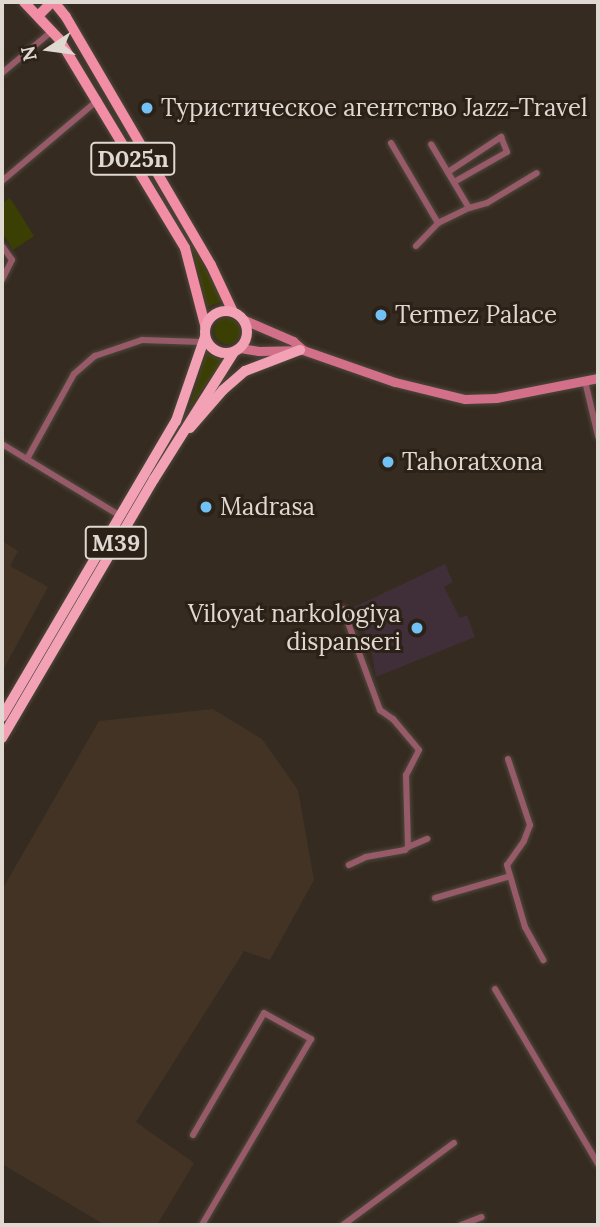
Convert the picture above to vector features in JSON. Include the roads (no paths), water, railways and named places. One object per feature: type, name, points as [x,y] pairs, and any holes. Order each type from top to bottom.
[{"type":"highway","points":[[216,313],[238,315],[247,334],[237,350],[216,351],[204,335],[216,313]]},
{"type":"highway","name":"M39","points":[[2,717],[176,421],[204,335]]},
{"type":"highway","name":"M39","points":[[2,738],[153,479],[237,350]]},
{"type":"highway","points":[[185,432],[198,422],[223,390],[245,371],[302,350]]},
{"type":"main road","name":"D025n","points":[[204,335],[185,248],[98,100],[33,7],[53,2],[66,17],[238,315]]},
{"type":"main road","points":[[238,315],[293,341],[302,350]]},
{"type":"main road","points":[[237,350],[302,350],[395,382],[465,399],[496,398],[598,378]]},
{"type":"street","points":[[2,73],[52,31]]},
{"type":"street","points":[[2,181],[98,100]]},
{"type":"street","points":[[448,172],[501,137],[508,152],[454,182]]},
{"type":"street","points":[[391,143],[438,223]]},
{"type":"street","points":[[431,144],[469,208]]},
{"type":"street","points":[[416,246],[438,223],[469,208],[487,203],[537,173]]},
{"type":"street","points":[[2,246],[12,255],[12,260],[2,280]]},
{"type":"street","points":[[27,459],[74,374],[95,356],[142,340],[204,335]]},
{"type":"street","points":[[585,381],[598,436]]},
{"type":"street","points":[[2,444],[119,515]]},
{"type":"street","points":[[343,609],[380,710],[393,719],[419,750],[406,775],[408,847]]},
{"type":"street","points":[[508,759],[530,825],[524,841],[507,864],[509,876],[525,927],[543,960]]},
{"type":"street","points":[[349,865],[366,857],[405,850],[427,839]]},
{"type":"street","points":[[435,898],[509,876]]},
{"type":"street","points":[[495,989],[598,1164]]},
{"type":"street","points":[[193,1135],[264,1013],[311,1039],[308,1050],[202,1225]]},
{"type":"street","points":[[343,1225],[454,1143]]},
{"type":"street","points":[[461,1225],[482,1217]]},
{"type":"place","name":"Туристическое агентство Jazz-Travel","points":[[147,108]]},
{"type":"place","name":"Termez Palace","points":[[381,315]]},
{"type":"place","name":"Tahoratxona","points":[[388,462]]},
{"type":"place","name":"Madrasa","points":[[206,507]]},
{"type":"place","name":"Viloyat narkologiya dispanseri","points":[[417,628]]}]
